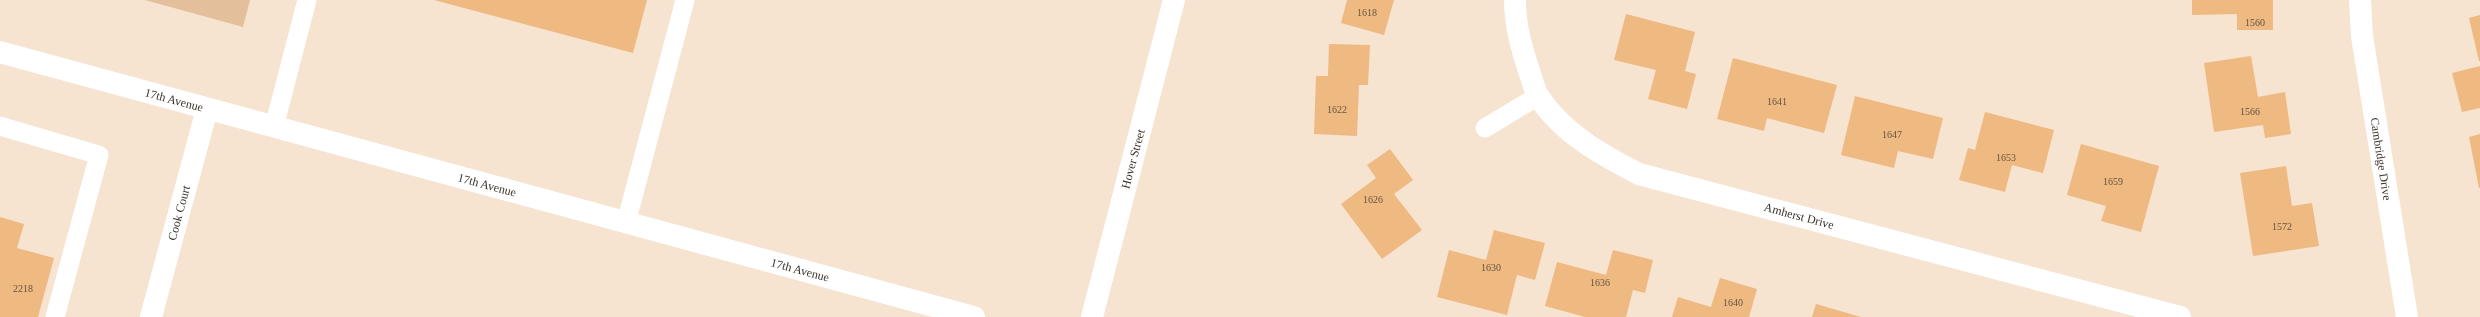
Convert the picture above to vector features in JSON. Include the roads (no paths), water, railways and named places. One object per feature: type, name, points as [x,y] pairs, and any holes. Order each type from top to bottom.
[{"type":"main road","name":"Hover Street","points":[[1092,317],[1174,0]]},
{"type":"main road","name":"Amherst Drive","points":[[1514,0],[1518,36],[1538,96],[1560,122],[1597,152],[1639,174],[2180,317]]},
{"type":"main road","name":"Cambridge Drive","points":[[2360,0],[2362,36],[2407,317]]},
{"type":"main road","name":"17th Avenue","points":[[0,52],[974,317]]},
{"type":"main road","name":"Cook Court","points":[[150,317],[207,109]]},
{"type":"lane","points":[[274,126],[307,0]]},
{"type":"lane","points":[[626,223],[685,0]]},
{"type":"lane","points":[[1485,128],[1538,96]]},
{"type":"lane","points":[[0,126],[99,155],[55,317]]}]
